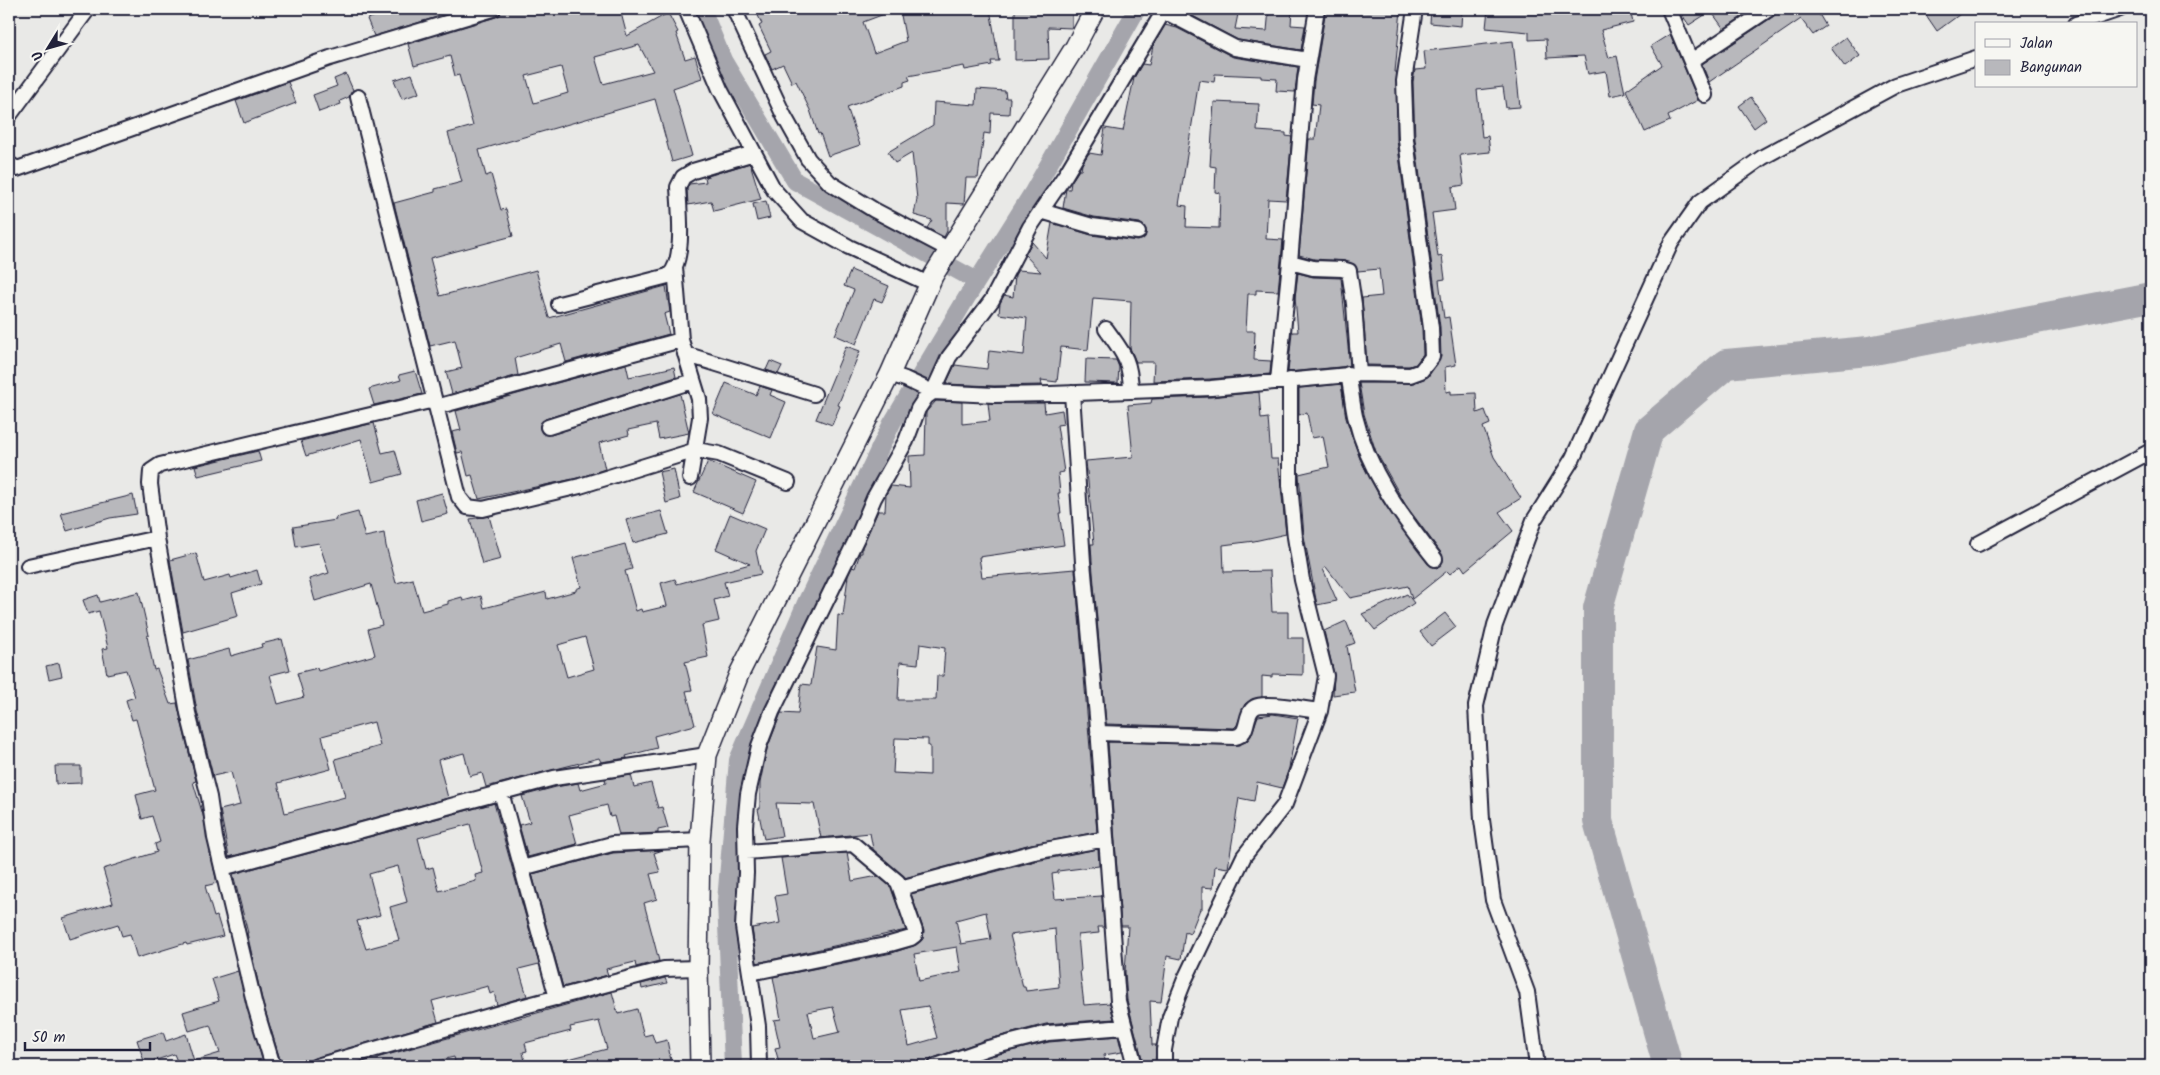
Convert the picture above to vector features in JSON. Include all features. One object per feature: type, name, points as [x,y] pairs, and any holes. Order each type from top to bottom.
[{"type":"main road","points":[[700,1066],[698,968],[700,840],[707,755],[739,674],[897,376],[931,280],[1075,47],[1095,9]]},
{"type":"street","points":[[9,116],[88,9]]},
{"type":"street","points":[[9,164],[18,168],[330,58],[493,9]]},
{"type":"street","points":[[686,9],[720,89],[774,190],[802,221],[849,247],[931,280]]},
{"type":"street","points":[[734,9],[784,116],[808,159],[830,183],[948,252]]},
{"type":"street","points":[[1164,1066],[1164,1050],[1170,1017],[1185,980],[1244,856],[1284,804],[1320,711],[1326,676],[1302,580],[1295,537],[1284,380],[1290,262],[1308,60],[1316,9]]},
{"type":"street","points":[[897,376],[930,390],[994,395],[1211,388],[1354,374],[1410,375],[1421,371],[1432,357],[1431,328],[1406,140],[1404,81],[1414,9]]},
{"type":"street","points":[[1669,9],[1706,95]]},
{"type":"street","points":[[1690,61],[1769,9]]},
{"type":"street","points":[[2082,22],[2120,9]]},
{"type":"street","points":[[759,1066],[758,1026],[744,927],[745,826],[748,794],[759,746],[772,712],[857,538],[874,498],[906,441],[918,409],[949,357],[992,300],[1030,227],[1066,174],[1164,10],[1235,48],[1308,60]]},
{"type":"street","points":[[1537,1066],[1527,992],[1494,900],[1482,820],[1476,706],[1495,624],[1534,520],[1573,458],[1671,243],[1700,202],[1763,157],[1896,85],[1975,58]]},
{"type":"street","points":[[358,97],[459,497],[467,507],[483,509],[580,486],[696,450],[719,454],[788,482]]},
{"type":"street","points":[[559,304],[668,276],[672,273],[679,258],[678,186],[683,177],[693,171],[754,153]]},
{"type":"street","points":[[1041,211],[1092,226],[1138,232]]},
{"type":"street","points":[[1290,262],[1313,268],[1349,271],[1354,304],[1355,416],[1377,475],[1395,506],[1435,559]]},
{"type":"street","points":[[675,267],[681,340],[698,399],[700,418],[690,478]]},
{"type":"street","points":[[1106,329],[1127,361],[1130,369],[1131,390]]},
{"type":"street","points":[[273,1066],[255,1006],[215,838],[209,797],[188,713],[157,538],[150,484],[151,471],[160,465],[435,404],[681,340]]},
{"type":"street","points":[[685,354],[814,394]]},
{"type":"street","points":[[548,427],[693,381]]},
{"type":"street","points":[[1072,393],[1082,562],[1098,733],[1118,1001],[1135,1066]]},
{"type":"street","points":[[1978,544],[2151,451]]},
{"type":"street","points":[[28,566],[157,538]]},
{"type":"street","points":[[1098,733],[1235,737],[1244,731],[1250,713],[1256,706],[1320,711]]},
{"type":"street","points":[[222,868],[554,778],[707,755]]},
{"type":"street","points":[[501,792],[557,998]]},
{"type":"street","points":[[522,868],[612,844],[700,840]]},
{"type":"street","points":[[900,888],[1034,852],[1106,840]]},
{"type":"street","points":[[746,852],[853,844],[898,882],[915,931],[915,935],[911,938],[750,973]]},
{"type":"street","points":[[317,1066],[664,969],[698,968]]},
{"type":"street","points":[[936,1066],[988,1048],[1048,1033],[1125,1027]]},
{"type":"building","points":[[396,9],[463,9],[374,36],[367,19]]},
{"type":"building","points":[[502,9],[620,9],[627,36],[668,13],[678,32],[676,33],[685,59],[695,56],[702,78],[673,88],[692,156],[672,162],[655,99],[479,150],[486,176],[491,174],[501,210],[506,209],[513,236],[430,258],[440,296],[536,270],[549,318],[666,286],[670,312],[664,314],[669,334],[566,362],[561,344],[515,358],[518,375],[452,394],[446,372],[462,368],[455,340],[430,346],[394,203],[435,192],[435,189],[462,182],[448,133],[473,126],[459,75],[455,76],[450,56],[414,66],[408,44],[500,15]],"holes":[[[639,45],[653,71],[603,84],[595,57]],[[561,67],[568,93],[534,103],[526,76]]]},
{"type":"building","points":[[755,9],[895,9],[863,22],[874,53],[906,41],[900,10],[990,9],[999,61],[991,61],[992,65],[965,70],[964,66],[908,76],[910,80],[904,82],[904,86],[847,107],[860,145],[828,156],[820,133],[818,134],[810,110],[796,81],[792,83],[783,64],[772,69],[765,54],[771,51],[759,26],[762,24]]},
{"type":"building","points":[[1015,9],[1072,9],[1072,28],[1048,27],[1049,59],[1015,60]]},
{"type":"building","points":[[1190,9],[1239,9],[1235,29],[1267,31],[1269,9],[1292,9],[1291,25],[1305,26],[1301,50],[1238,40],[1189,14]]},
{"type":"building","points":[[1326,9],[1370,12],[1371,9],[1401,10],[1395,72],[1397,72],[1397,140],[1422,329],[1423,354],[1416,364],[1409,366],[1367,365],[1362,298],[1382,296],[1379,269],[1358,271],[1355,265],[1344,261],[1314,259],[1299,255],[1309,139],[1315,139],[1319,105],[1312,104],[1314,81]]},
{"type":"building","points":[[1431,9],[1462,9],[1461,26],[1430,23]]},
{"type":"building","points":[[1488,9],[1630,9],[1633,22],[1601,30],[1609,58],[1617,56],[1625,93],[1610,96],[1606,71],[1588,74],[1584,56],[1547,58],[1546,39],[1529,40],[1529,32],[1486,28]]},
{"type":"building","points":[[1678,9],[1754,9],[1724,29],[1711,11],[1689,25]]},
{"type":"building","points":[[1778,9],[1816,9],[1826,26],[1813,35],[1801,19],[1709,82],[1702,64],[1774,16]]},
{"type":"building","points":[[1922,9],[1967,9],[1937,31]]},
{"type":"building","points":[[1165,25],[1177,28],[1233,57],[1298,67],[1295,92],[1276,91],[1277,79],[1261,78],[1261,76],[1215,74],[1214,82],[1199,80],[1179,205],[1187,206],[1186,227],[1219,228],[1220,193],[1215,192],[1216,167],[1210,166],[1214,102],[1259,104],[1257,131],[1286,133],[1286,136],[1292,137],[1286,200],[1268,199],[1266,239],[1283,240],[1278,291],[1256,290],[1256,294],[1248,294],[1246,331],[1255,331],[1254,360],[1271,361],[1270,374],[1153,381],[1154,362],[1136,362],[1130,348],[1131,301],[1093,298],[1088,350],[1061,347],[1057,382],[1041,380],[1042,385],[994,386],[946,384],[955,365],[987,369],[989,351],[1024,355],[1027,318],[999,314],[1000,303],[1004,295],[1013,297],[1015,275],[1018,270],[1041,272],[1025,255],[1032,242],[1046,258],[1052,223],[1091,235],[1137,241],[1145,237],[1146,229],[1140,223],[1094,217],[1063,208],[1066,189],[1070,189],[1071,182],[1079,170],[1081,170],[1082,164],[1089,153],[1101,155],[1105,128],[1123,131],[1134,78],[1142,64],[1149,65],[1153,46]]},
{"type":"building","points":[[1670,34],[1698,100],[1668,116],[1670,121],[1645,132],[1626,90],[1662,65],[1651,46]]},
{"type":"building","points":[[1846,37],[1860,56],[1845,67],[1831,48]]},
{"type":"building","points":[[1513,41],[1520,107],[1506,108],[1503,87],[1477,90],[1482,137],[1488,136],[1490,152],[1460,155],[1464,185],[1452,187],[1455,210],[1432,213],[1438,257],[1442,256],[1445,279],[1439,280],[1444,318],[1449,317],[1456,365],[1445,367],[1446,392],[1451,391],[1451,394],[1476,393],[1477,413],[1485,410],[1490,424],[1483,427],[1494,457],[1521,498],[1499,512],[1513,531],[1465,571],[1461,565],[1450,574],[1447,571],[1412,599],[1408,586],[1350,598],[1326,567],[1323,569],[1337,601],[1317,605],[1304,536],[1299,474],[1329,467],[1323,436],[1312,438],[1307,413],[1299,415],[1299,388],[1341,384],[1346,418],[1353,439],[1360,459],[1380,497],[1428,564],[1437,568],[1443,562],[1442,554],[1405,504],[1376,452],[1364,414],[1359,383],[1413,383],[1428,377],[1441,357],[1440,327],[1415,139],[1413,82],[1415,70],[1426,69],[1424,51]]},
{"type":"building","points":[[346,74],[353,90],[349,97],[340,101],[341,104],[319,112],[313,95],[337,86],[334,79]]},
{"type":"building","points":[[412,74],[419,93],[402,99],[394,80]]},
{"type":"building","points":[[288,82],[296,103],[244,123],[236,101]]},
{"type":"building","points":[[977,89],[1005,91],[1006,98],[1010,98],[1009,114],[991,113],[990,134],[984,133],[978,178],[966,178],[964,204],[947,203],[947,231],[944,237],[927,228],[932,220],[914,215],[917,199],[912,153],[895,163],[888,152],[933,125],[934,102],[976,105]]},
{"type":"building","points":[[1751,97],[1766,119],[1754,128],[1739,106]]},
{"type":"building","points":[[750,163],[761,199],[714,211],[711,201],[688,205],[687,189],[689,184],[706,182],[705,177]]},
{"type":"building","points":[[766,201],[770,218],[757,221],[753,204]]},
{"type":"building","points":[[851,270],[889,286],[882,302],[874,299],[856,344],[835,335],[854,290],[844,286]]},
{"type":"building","points":[[1298,273],[1313,277],[1341,278],[1350,366],[1288,372],[1292,332],[1298,332],[1295,297]]},
{"type":"building","points":[[846,346],[860,351],[832,425],[816,419]]},
{"type":"building","points":[[1086,359],[1116,360],[1119,367],[1118,383],[1085,382]]},
{"type":"building","points":[[770,361],[782,366],[778,374],[766,370]]},
{"type":"building","points":[[626,364],[629,377],[674,367],[676,377],[545,419],[540,425],[542,433],[551,435],[680,394],[689,433],[659,439],[656,424],[628,430],[629,435],[599,443],[605,469],[578,478],[479,499],[472,475],[468,476],[462,452],[457,453],[452,432],[461,430],[456,411]]},
{"type":"building","points":[[415,371],[422,394],[374,405],[369,389],[401,380],[399,375]]},
{"type":"building","points":[[726,383],[756,395],[760,386],[772,390],[770,395],[786,402],[771,438],[713,414]]},
{"type":"building","points":[[1259,392],[1261,419],[1268,418],[1271,459],[1278,459],[1286,534],[1223,545],[1224,572],[1270,571],[1272,612],[1288,612],[1288,638],[1303,638],[1303,675],[1272,674],[1272,677],[1262,676],[1262,697],[1252,699],[1245,704],[1234,728],[1106,724],[1092,561],[1091,544],[1094,544],[1086,461],[1133,457],[1128,405],[1151,403],[1152,399],[1211,397]]},
{"type":"building","points":[[936,401],[962,402],[962,424],[990,421],[988,403],[1044,403],[1045,413],[1062,410],[1064,424],[1057,425],[1064,472],[1058,473],[1060,493],[1058,493],[1064,545],[979,557],[982,577],[1075,569],[1097,832],[1032,844],[905,878],[873,849],[870,833],[821,838],[814,804],[776,803],[782,836],[764,839],[758,809],[760,809],[760,783],[767,749],[781,713],[798,714],[801,684],[811,685],[817,647],[836,650],[838,615],[843,616],[848,576],[852,567],[855,568],[860,553],[862,553],[862,547],[878,511],[885,511],[886,494],[891,486],[910,488],[909,456],[925,455],[926,412]],"holes":[[[920,644],[945,648],[943,676],[937,676],[936,700],[898,700],[900,662],[918,664]],[[895,738],[928,739],[928,746],[930,746],[930,775],[893,773]]]},
{"type":"building","points":[[374,423],[382,453],[395,450],[402,474],[373,482],[361,439],[306,456],[301,441]]},
{"type":"building","points":[[258,451],[261,461],[198,476],[195,466]]},
{"type":"building","points":[[708,461],[756,482],[743,513],[694,492]]},
{"type":"building","points":[[674,469],[680,499],[666,503],[659,472]]},
{"type":"building","points":[[442,493],[448,514],[421,521],[416,500]]},
{"type":"building","points":[[133,495],[137,514],[110,518],[67,531],[61,513]]},
{"type":"building","points":[[661,511],[668,534],[633,543],[626,520]]},
{"type":"building","points":[[358,512],[365,537],[384,533],[396,583],[413,579],[422,611],[448,604],[448,601],[462,597],[463,601],[481,596],[484,608],[546,592],[547,599],[576,591],[576,589],[581,587],[573,558],[625,544],[632,569],[625,571],[636,611],[641,609],[642,612],[667,606],[661,583],[675,579],[677,584],[750,564],[716,549],[730,514],[765,529],[756,551],[761,574],[724,582],[728,596],[714,600],[719,621],[702,625],[708,657],[685,662],[692,690],[686,691],[695,725],[654,736],[657,748],[626,756],[627,758],[601,762],[599,758],[486,787],[482,773],[470,776],[464,753],[438,760],[448,798],[229,857],[220,810],[240,805],[231,772],[213,776],[197,711],[188,660],[229,649],[231,656],[262,647],[261,644],[282,639],[290,670],[270,675],[278,704],[304,697],[297,673],[317,668],[318,671],[375,655],[368,629],[382,625],[371,584],[315,601],[309,579],[329,573],[319,543],[296,547],[293,527],[336,520],[335,518]],"holes":[[[585,637],[594,669],[567,677],[558,645]],[[374,722],[380,746],[335,759],[345,797],[285,813],[278,783],[331,769],[322,736]]]},
{"type":"building","points":[[489,516],[501,559],[482,564],[470,519]]},
{"type":"building","points":[[196,553],[204,582],[230,575],[231,578],[257,570],[261,584],[232,593],[238,616],[183,632],[170,560]]},
{"type":"building","points":[[139,592],[149,635],[147,636],[154,670],[157,669],[170,704],[177,703],[196,781],[193,782],[203,815],[217,883],[205,886],[214,917],[217,916],[223,936],[187,945],[186,943],[137,958],[130,934],[122,936],[118,924],[70,939],[63,918],[113,903],[103,869],[157,852],[155,844],[160,842],[152,816],[142,819],[136,795],[155,790],[136,719],[132,720],[126,700],[135,697],[126,670],[107,674],[102,649],[108,648],[99,611],[88,614],[83,600],[98,595],[100,602]]},
{"type":"building","points":[[1407,594],[1414,603],[1375,630],[1362,614]]},
{"type":"building","points":[[1445,613],[1456,627],[1431,646],[1420,632]]},
{"type":"building","points":[[1346,621],[1355,643],[1347,646],[1355,692],[1333,695],[1334,674],[1324,631]]},
{"type":"building","points":[[59,663],[62,676],[49,679],[46,666]]},
{"type":"building","points":[[1273,714],[1298,718],[1289,768],[1282,788],[1257,782],[1254,801],[1239,798],[1228,868],[1215,866],[1213,888],[1202,887],[1202,909],[1200,909],[1190,934],[1185,932],[1181,959],[1167,956],[1161,1002],[1150,1001],[1152,1045],[1156,1045],[1155,1066],[1144,1066],[1127,1000],[1125,972],[1128,926],[1121,926],[1108,742],[1238,745],[1246,742],[1251,736],[1258,716]]},
{"type":"building","points":[[55,766],[81,766],[81,783],[56,784]]},
{"type":"building","points":[[631,775],[634,787],[651,783],[658,808],[662,807],[668,828],[658,830],[658,833],[619,835],[614,816],[610,817],[607,805],[569,815],[577,844],[528,857],[519,825],[530,822],[522,796],[578,783],[580,790],[606,783],[605,779]]},
{"type":"building","points":[[494,803],[539,964],[519,969],[527,996],[497,1005],[494,992],[490,994],[488,986],[432,1001],[438,1022],[315,1058],[310,1060],[308,1066],[282,1066],[263,1004],[233,874]],"holes":[[[470,824],[483,873],[475,875],[476,881],[439,891],[433,867],[426,869],[418,838]],[[398,866],[407,902],[390,907],[399,940],[366,949],[357,921],[380,915],[369,874]]]},
{"type":"building","points":[[1098,849],[1099,866],[1058,871],[1058,873],[1052,874],[1055,899],[1102,896],[1104,927],[1098,927],[1099,933],[1078,935],[1080,971],[1084,1005],[1110,1003],[1114,1019],[1046,1024],[986,1040],[933,1058],[927,1066],[832,1066],[831,1061],[805,1066],[780,1066],[775,1048],[780,1047],[774,1020],[781,1019],[773,977],[892,953],[916,945],[923,939],[924,931],[911,894],[1036,861]],"holes":[[[986,912],[991,939],[961,944],[956,920]],[[1055,929],[1059,987],[1026,991],[1025,987],[1023,987],[1010,935]],[[957,947],[961,972],[919,981],[914,954]],[[928,1006],[937,1038],[909,1046],[902,1010]],[[833,1007],[840,1032],[814,1038],[808,1012]]]},
{"type":"building","points":[[663,850],[654,853],[660,872],[650,874],[657,899],[644,903],[659,961],[636,967],[635,962],[606,969],[608,975],[563,987],[532,874],[613,853]]},
{"type":"building","points":[[847,853],[852,881],[878,876],[891,887],[906,930],[757,963],[752,928],[780,923],[775,896],[787,894],[781,858]]},
{"type":"building","points":[[238,971],[264,1066],[179,1066],[174,1054],[145,1064],[137,1040],[163,1032],[166,1041],[186,1034],[194,1061],[220,1053],[210,1025],[189,1031],[183,1012],[219,1001],[212,979]]},
{"type":"building","points":[[665,978],[667,983],[642,989],[641,984]]},
{"type":"building","points":[[612,992],[618,1014],[637,1009],[644,1036],[652,1034],[655,1043],[667,1040],[672,1066],[615,1066],[615,1063],[601,1066],[558,1066],[557,1062],[607,1049],[599,1021],[570,1027],[571,1031],[525,1043],[527,1051],[523,1052],[526,1066],[507,1066],[507,1063],[495,1066],[456,1066],[454,1057],[416,1066],[348,1066]]},
{"type":"building","points":[[1118,1036],[1122,1052],[1104,1055],[1106,1066],[962,1066],[990,1056],[1049,1042]]},
{"type":"waterway","points":[[702,9],[723,60],[795,181],[977,281]]},
{"type":"waterway","points":[[733,1066],[726,901],[738,760],[805,605],[892,423],[967,297],[1033,192],[1137,9]]},
{"type":"waterway","points":[[1668,1066],[1598,821],[1598,608],[1649,430],[1726,364],[1869,351],[2151,297]]}]
